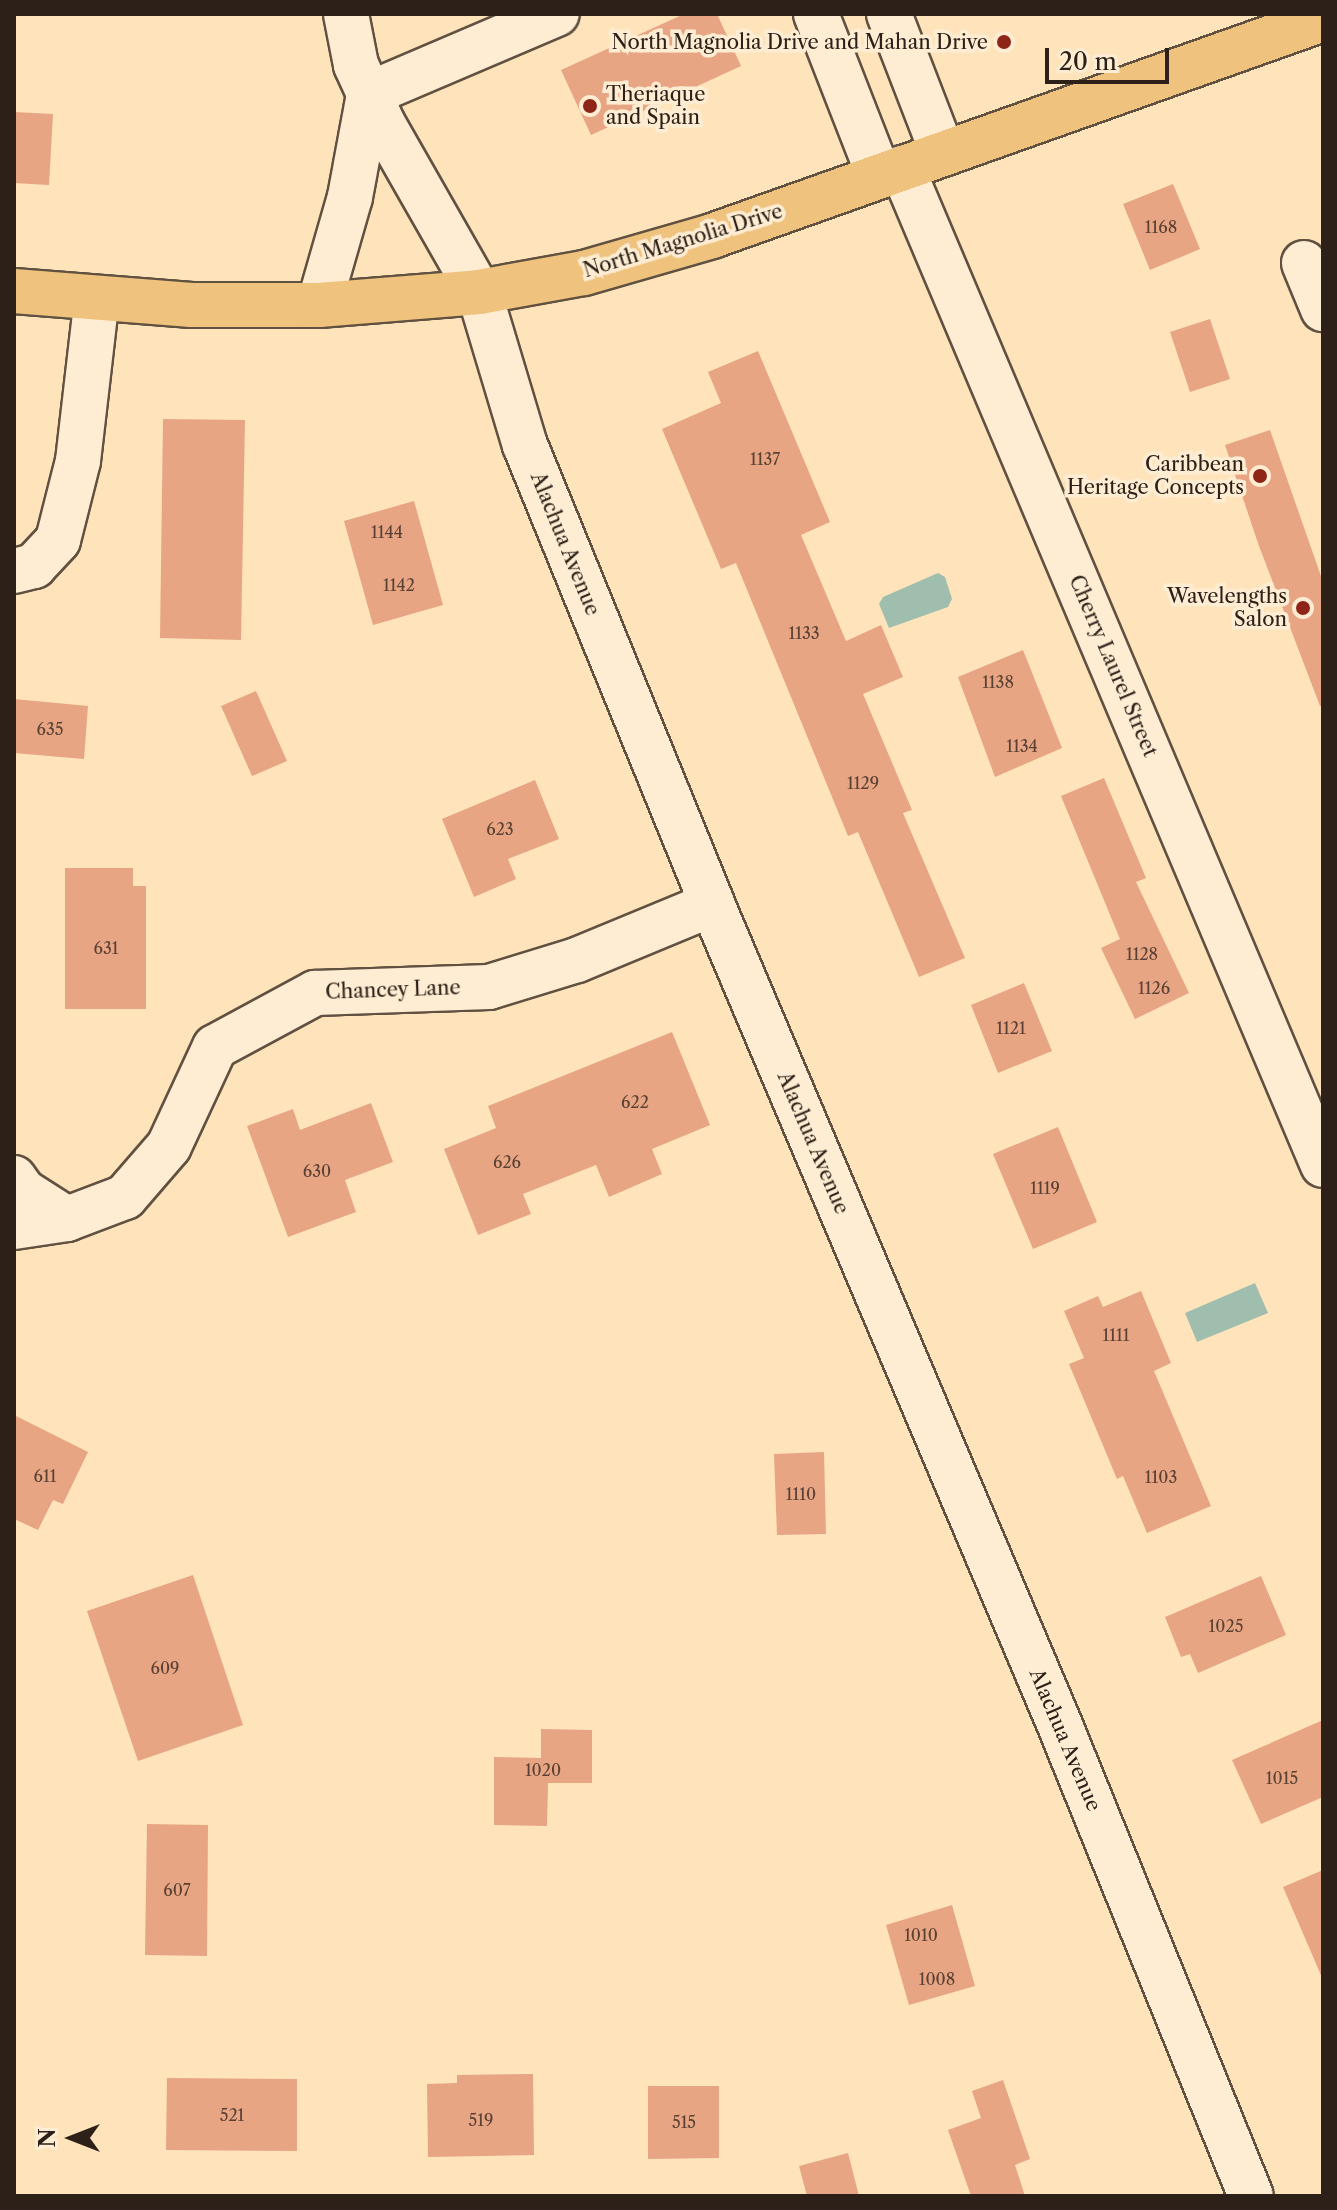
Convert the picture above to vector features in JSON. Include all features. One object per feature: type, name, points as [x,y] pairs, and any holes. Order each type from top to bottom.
[{"type":"main road","name":"North Magnolia Drive","points":[[14,291],[191,305],[319,305],[479,292],[584,273],[669,250],[1323,19]]},
{"type":"street","name":"Alachua Avenue","points":[[346,14],[356,65],[369,94],[479,292],[525,445],[712,904],[1059,1723],[1251,2196]]},
{"type":"street","points":[[319,305],[350,197],[369,94],[557,14]]},
{"type":"street","points":[[820,23],[872,14]]},
{"type":"street","points":[[889,14],[943,154]]},
{"type":"street","name":"Cherry Laurel Street","points":[[820,23],[891,172],[1323,1165]]},
{"type":"street","points":[[1304,263],[1323,309]]},
{"type":"street","points":[[14,571],[34,566],[58,540],[78,461],[97,298]]},
{"type":"street","name":"Chancey Lane","points":[[14,1227],[67,1219],[125,1197],[169,1146],[215,1047],[315,993],[489,987],[577,960],[712,904]]},
{"type":"street","points":[[14,1178],[23,1191],[67,1219]]},
{"type":"shaded area","points":[[938,573],[945,577],[952,599],[948,607],[889,628],[879,604],[883,597]]},
{"type":"shaded area","points":[[1255,1283],[1268,1313],[1197,1342],[1185,1313]]},
{"type":"building","points":[[684,14],[717,14],[741,66],[591,135],[561,70]]},
{"type":"building","points":[[14,112],[53,114],[49,185],[14,183]]},
{"type":"building","points":[[1173,184],[1200,249],[1150,270],[1123,204]]},
{"type":"building","points":[[1210,319],[1230,379],[1190,392],[1170,332]]},
{"type":"building","points":[[758,351],[830,522],[801,535],[846,641],[881,625],[903,677],[863,694],[912,810],[903,813],[965,958],[919,977],[858,832],[848,836],[736,563],[721,569],[662,429],[721,403],[708,372]]},
{"type":"building","points":[[163,419],[245,420],[241,640],[160,638]]},
{"type":"building","points":[[1270,430],[1323,582],[1323,706],[1320,706],[1259,546],[1225,445]]},
{"type":"building","points":[[414,501],[443,605],[373,625],[344,521]]},
{"type":"building","points":[[1023,650],[1062,748],[995,777],[958,677]]},
{"type":"building","points":[[256,691],[287,761],[252,776],[221,706]]},
{"type":"building","points":[[14,699],[88,706],[84,759],[14,753]]},
{"type":"building","points":[[1104,778],[1146,878],[1136,882],[1189,993],[1135,1019],[1101,948],[1120,939],[1061,796]]},
{"type":"building","points":[[535,780],[559,839],[508,859],[516,879],[474,897],[442,819]]},
{"type":"building","points":[[65,868],[133,868],[133,886],[146,886],[146,1009],[65,1009]]},
{"type":"building","points":[[1024,983],[1052,1051],[998,1073],[971,1005]]},
{"type":"building","points":[[672,1032],[710,1125],[652,1149],[662,1174],[609,1197],[596,1165],[523,1194],[531,1214],[478,1235],[444,1149],[496,1128],[488,1106]]},
{"type":"building","points":[[371,1103],[393,1162],[345,1180],[356,1212],[288,1237],[247,1126],[293,1109],[300,1130]]},
{"type":"building","points":[[1058,1127],[1097,1222],[1033,1249],[993,1154]]},
{"type":"building","points":[[1141,1291],[1171,1363],[1154,1371],[1211,1506],[1147,1533],[1123,1476],[1117,1479],[1069,1364],[1084,1358],[1064,1311],[1098,1296],[1103,1307]]},
{"type":"building","points":[[14,1415],[88,1452],[63,1504],[53,1500],[38,1530],[14,1519]]},
{"type":"building","points":[[824,1452],[826,1534],[777,1535],[774,1454]]},
{"type":"building","points":[[193,1575],[243,1725],[138,1761],[87,1611]]},
{"type":"building","points":[[1261,1576],[1286,1635],[1198,1673],[1190,1654],[1181,1657],[1165,1617]]},
{"type":"building","points":[[1323,1720],[1323,1797],[1261,1824],[1232,1760]]},
{"type":"building","points":[[541,1729],[592,1730],[592,1783],[548,1783],[547,1826],[494,1825],[494,1757],[541,1758]]},
{"type":"building","points":[[147,1824],[208,1825],[207,1956],[145,1955]]},
{"type":"building","points":[[1323,1870],[1323,1980],[1283,1887]]},
{"type":"building","points":[[952,1905],[975,1986],[909,2005],[886,1925]]},
{"type":"building","points":[[533,2074],[534,2155],[428,2157],[427,2084],[457,2083],[457,2075]]},
{"type":"building","points":[[167,2078],[297,2079],[297,2151],[166,2150]]},
{"type":"building","points":[[1003,2080],[1030,2159],[1015,2165],[1025,2196],[971,2196],[948,2130],[981,2118],[972,2091]]},
{"type":"building","points":[[648,2086],[719,2086],[719,2158],[648,2159]]},
{"type":"building","points":[[848,2153],[859,2196],[807,2196],[799,2166]]},
{"type":"place","name":"North Magnolia Drive and Mahan Drive","points":[[1004,42]]},
{"type":"place","name":"Theriaque and Spain","points":[[590,106]]},
{"type":"place","name":"Caribbean Heritage Concepts","points":[[1260,476]]},
{"type":"place","name":"Wavelengths Salon","points":[[1303,608]]}]
